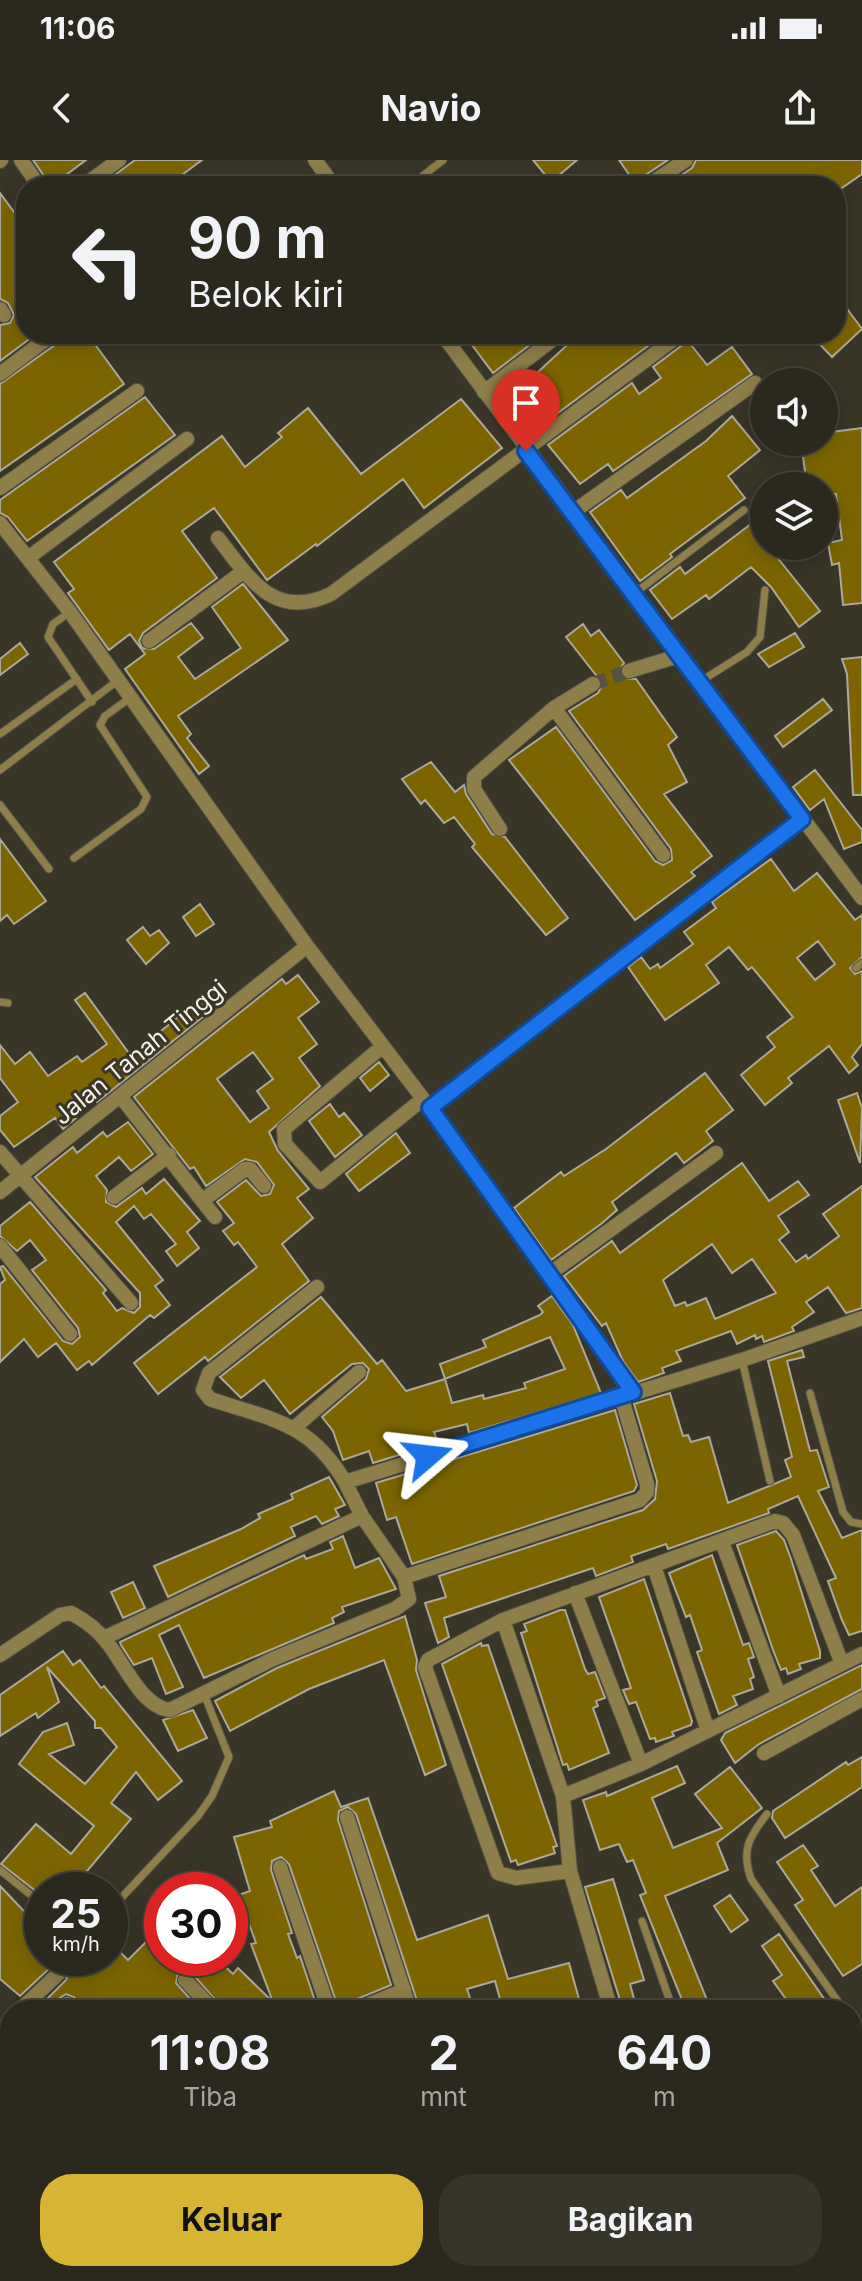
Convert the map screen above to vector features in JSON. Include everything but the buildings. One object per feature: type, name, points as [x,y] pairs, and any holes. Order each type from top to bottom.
[{"type":"street","points":[[97,176],[119,160]]},
{"type":"street","points":[[662,176],[686,160]]},
{"type":"street","points":[[0,374],[40,344]]},
{"type":"street","points":[[449,344],[678,656],[862,898]]},
{"type":"street","points":[[484,392],[547,344]]},
{"type":"street","points":[[218,538],[244,571],[284,604],[311,603],[331,594],[668,344]]},
{"type":"street","points":[[573,512],[750,387]]},
{"type":"street","points":[[0,488],[137,391]]},
{"type":"street","points":[[28,558],[187,439]]},
{"type":"street","points":[[0,523],[70,612],[307,946],[427,1104],[548,1275],[627,1394],[647,1484],[647,1492],[640,1500],[404,1577]]},
{"type":"street","points":[[149,641],[244,571]]},
{"type":"street","points":[[629,671],[678,656]]},
{"type":"street","points":[[500,829],[474,789],[474,777],[554,708],[593,684]]},
{"type":"street","points":[[554,708],[663,855]]},
{"type":"street","points":[[383,1046],[284,1129],[285,1144],[320,1182],[802,819]]},
{"type":"street","name":"Jalan Tanah Tinggi","points":[[0,1192],[307,946]]},
{"type":"street","points":[[121,1097],[215,1217]]},
{"type":"street","points":[[0,1152],[131,1303]]},
{"type":"street","points":[[548,1275],[716,1153]]},
{"type":"street","points":[[114,1197],[169,1155]]},
{"type":"street","points":[[203,1200],[245,1169],[250,1169],[264,1186]]},
{"type":"street","points":[[0,1246],[70,1334]]},
{"type":"street","points":[[0,1655],[60,1615],[71,1613],[104,1638],[150,1701],[161,1709],[170,1710],[273,1659],[395,1609],[409,1599],[404,1577],[362,1516],[323,1448],[294,1428],[210,1399],[203,1390],[209,1373],[317,1287]]},
{"type":"street","points":[[345,1482],[742,1360],[862,1318]]},
{"type":"street","points":[[294,1428],[359,1372]]},
{"type":"street","points":[[104,1638],[362,1516]]},
{"type":"street","points":[[570,1871],[516,1878],[498,1873],[425,1667],[428,1660],[446,1647],[503,1620],[775,1521],[783,1523],[793,1535],[842,1664]]},
{"type":"street","points":[[722,1542],[779,1696]]},
{"type":"street","points":[[654,1566],[708,1731]]},
{"type":"street","points":[[575,1593],[641,1764]]},
{"type":"street","points":[[503,1620],[563,1796],[570,1871],[608,2000]]},
{"type":"street","points":[[563,1796],[641,1764],[862,1654]]},
{"type":"street","points":[[764,1753],[862,1699]]},
{"type":"street","points":[[347,1817],[407,2000]]},
{"type":"street","points":[[280,1867],[326,2000]]},
{"type":"street","points":[[31,2000],[56,1976]]},
{"type":"street","points":[[185,1980],[204,2000]]},
{"type":"street","points":[[380,2000],[404,1990]]},
{"type":"lane","points":[[423,176],[443,160]]},
{"type":"lane","points":[[633,595],[744,510]]},
{"type":"lane","points":[[699,682],[747,652],[760,637],[765,590]]},
{"type":"lane","points":[[70,612],[53,624],[48,637],[92,702]]},
{"type":"lane","points":[[0,734],[77,679]]},
{"type":"lane","points":[[0,770],[117,681]]},
{"type":"lane","points":[[74,858],[141,809],[147,797],[100,725],[105,716],[130,698]]},
{"type":"lane","points":[[0,805],[49,869]]},
{"type":"lane","points":[[742,1360],[770,1481]]},
{"type":"lane","points":[[810,1393],[843,1512],[851,1522],[862,1524]]},
{"type":"lane","points":[[128,1890],[212,1796],[229,1757],[204,1694]]},
{"type":"lane","points":[[767,1814],[747,1840],[744,1860],[751,1879],[837,2000]]},
{"type":"lane","points":[[0,1870],[24,1889]]},
{"type":"lane","points":[[642,1921],[670,2000]]},
{"type":"tunnel","points":[[593,684],[629,671]]},
{"type":"route","points":[[428,1456],[633,1392],[430,1108],[802,819],[526,451]]}]
